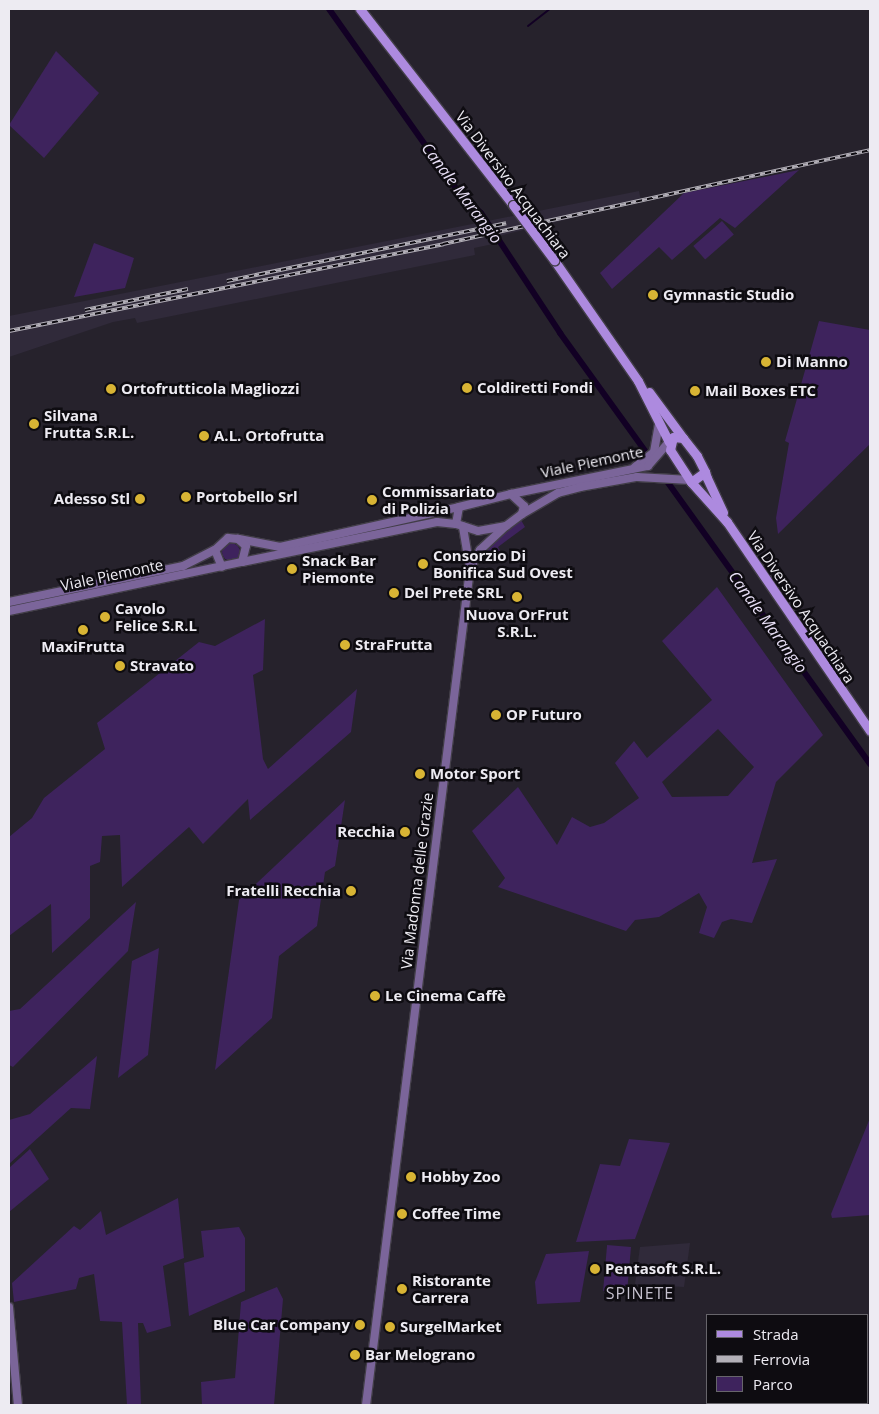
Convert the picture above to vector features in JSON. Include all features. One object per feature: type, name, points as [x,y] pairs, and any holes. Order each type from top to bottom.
[{"type":"main road","name":"Via Diversivo Acquachiara","points":[[360,9],[513,205],[554,260],[638,381]]},
{"type":"main road","points":[[638,381],[691,481],[727,522]]},
{"type":"main road","points":[[638,381],[683,438],[705,472],[727,522]]},
{"type":"main road","points":[[669,442],[673,437],[683,438]]},
{"type":"main road","points":[[691,481],[705,472]]},
{"type":"main road","name":"Via Diversivo Acquachiara","points":[[727,522],[870,731]]},
{"type":"street","points":[[631,470],[654,452],[659,423]]},
{"type":"street","name":"Viale Piemonte","points":[[9,602],[184,566],[215,550],[228,538],[238,538],[280,547],[511,494],[631,470],[657,460],[669,442]]},
{"type":"street","name":"Viale Piemonte","points":[[9,611],[436,522],[459,525],[478,532],[506,526],[522,514],[558,493],[588,486],[637,477],[691,481]]},
{"type":"street","points":[[511,494],[522,500],[522,514]]},
{"type":"street","points":[[459,507],[459,525],[470,569]]},
{"type":"street","points":[[470,569],[480,550],[506,526]]},
{"type":"street","points":[[238,538],[246,546],[242,562]]},
{"type":"street","points":[[215,550],[222,567]]},
{"type":"street","name":"Via Madonna delle Grazie","points":[[366,1405],[470,569]]},
{"type":"street","points":[[9,1306],[18,1405]]},
{"type":"shaded area","points":[[639,191],[641,201],[491,238],[493,244],[474,248],[475,255],[137,323],[135,318],[113,322],[9,357],[9,316]]},
{"type":"shaded area","points":[[690,1243],[684,1287],[635,1284],[640,1247]]},
{"type":"green space","points":[[56,51],[99,93],[44,158],[9,125]]},
{"type":"green space","points":[[799,170],[735,228],[720,218],[672,260],[659,247],[612,289],[600,273],[684,193]]},
{"type":"green space","points":[[722,221],[734,235],[705,260],[693,246]]},
{"type":"green space","points":[[94,243],[134,258],[125,288],[74,297]]},
{"type":"green space","points":[[819,321],[870,330],[870,444],[778,534],[776,518],[789,443],[785,441]]},
{"type":"green space","points":[[521,520],[525,527],[498,547],[500,551],[479,559],[485,548]]},
{"type":"green space","points":[[227,543],[235,543],[240,548],[238,559],[227,561],[222,556],[222,548]]},
{"type":"green space","points":[[717,587],[823,735],[776,782],[752,863],[777,859],[752,923],[731,919],[722,922],[714,938],[699,933],[707,907],[699,893],[659,917],[635,920],[626,931],[498,887],[505,878],[472,831],[518,787],[557,845],[572,817],[590,827],[604,823],[639,798],[615,763],[634,741],[647,758],[712,700],[662,641]],"holes":[[[718,729],[754,767],[728,796],[672,797],[662,782]]]},
{"type":"green space","points":[[265,619],[263,670],[253,675],[263,759],[268,769],[357,689],[351,732],[250,820],[248,799],[203,844],[189,827],[122,887],[120,835],[102,836],[100,862],[90,866],[90,918],[52,953],[51,904],[9,936],[9,837],[32,818],[44,798],[105,749],[97,723],[199,642],[215,646]]},
{"type":"green space","points":[[345,800],[335,866],[325,872],[317,926],[279,956],[272,1018],[215,1070],[239,900]]},
{"type":"green space","points":[[136,902],[128,951],[13,1067],[9,1065],[9,1011],[20,1009]]},
{"type":"green space","points":[[159,948],[148,1055],[118,1078],[132,961]]},
{"type":"green space","points":[[97,1056],[90,1109],[71,1108],[9,1164],[9,1120],[30,1114]]},
{"type":"green space","points":[[870,1118],[870,1215],[832,1218],[831,1214]]},
{"type":"green space","points":[[629,1139],[670,1143],[635,1239],[576,1242],[600,1164],[620,1166]]},
{"type":"green space","points":[[30,1149],[49,1179],[9,1212],[9,1168]]},
{"type":"green space","points":[[178,1198],[184,1258],[163,1266],[171,1326],[147,1333],[143,1323],[138,1323],[141,1405],[127,1405],[122,1322],[100,1321],[94,1274],[79,1278],[76,1289],[14,1302],[12,1283],[74,1226],[80,1230],[101,1211],[106,1235]]},
{"type":"green space","points":[[239,1227],[245,1238],[245,1291],[189,1316],[184,1263],[204,1257],[201,1231]]},
{"type":"green space","points":[[607,1245],[631,1247],[627,1293],[603,1291]]},
{"type":"green space","points":[[589,1251],[580,1302],[537,1304],[535,1282],[546,1254]]},
{"type":"green space","points":[[277,1287],[283,1299],[274,1405],[202,1405],[201,1382],[235,1378],[241,1302]]},
{"type":"waterway","name":"Canale Marangio","points":[[329,9],[457,190],[481,213],[560,333],[645,451]]},
{"type":"waterway","points":[[528,26],[550,9]]},
{"type":"waterway","name":"Canale Marangio","points":[[666,480],[870,764]]},
{"type":"railway","points":[[9,331],[443,244],[870,150]]},
{"type":"railway","points":[[227,281],[506,223]]},
{"type":"railway","points":[[85,310],[188,289]]},
{"type":"place","name":"Gymnastic Studio","points":[[653,295]]},
{"type":"place","name":"Di Manno","points":[[766,362]]},
{"type":"place","name":"Coldiretti Fondi","points":[[467,388]]},
{"type":"place","name":"Ortofrutticola Magliozzi","points":[[111,389]]},
{"type":"place","name":"Mail Boxes ETC","points":[[695,391]]},
{"type":"place","name":"Silvana Frutta S.R.L.","points":[[34,424]]},
{"type":"place","name":"A.L. Ortofrutta","points":[[204,436]]},
{"type":"place","name":"Portobello Srl","points":[[186,497]]},
{"type":"place","name":"Adesso Stl","points":[[140,499]]},
{"type":"place","name":"Commissariato di Polizia","points":[[372,500]]},
{"type":"place","name":"Consorzio Di Bonifica Sud Ovest","points":[[423,564]]},
{"type":"place","name":"Snack Bar Piemonte","points":[[292,569]]},
{"type":"place","name":"Del Prete SRL","points":[[394,593]]},
{"type":"place","name":"Nuova OrFrut S.R.L.","points":[[517,597]]},
{"type":"place","name":"Cavolo Felice S.R.L","points":[[105,617]]},
{"type":"place","name":"MaxiFrutta","points":[[83,630]]},
{"type":"place","name":"StraFrutta","points":[[345,645]]},
{"type":"place","name":"Stravato","points":[[120,666]]},
{"type":"place","name":"OP Futuro","points":[[496,715]]},
{"type":"place","name":"Motor Sport","points":[[420,774]]},
{"type":"place","name":"Recchia","points":[[405,832]]},
{"type":"place","name":"Fratelli Recchia","points":[[351,891]]},
{"type":"place","name":"Le Cinema Caffè","points":[[375,996]]},
{"type":"place","name":"Hobby Zoo","points":[[411,1177]]},
{"type":"place","name":"Coffee Time","points":[[402,1214]]},
{"type":"place","name":"Pentasoft S.R.L.","points":[[595,1269]]},
{"type":"place","name":"Ristorante Carrera","points":[[402,1289]]},
{"type":"place","name":"Blue Car Company","points":[[360,1325]]},
{"type":"place","name":"SurgelMarket","points":[[390,1327]]},
{"type":"place","name":"Bar Melograno","points":[[355,1355]]},
{"type":"district","name":"SPINETE","points":[[640,1293]]}]
